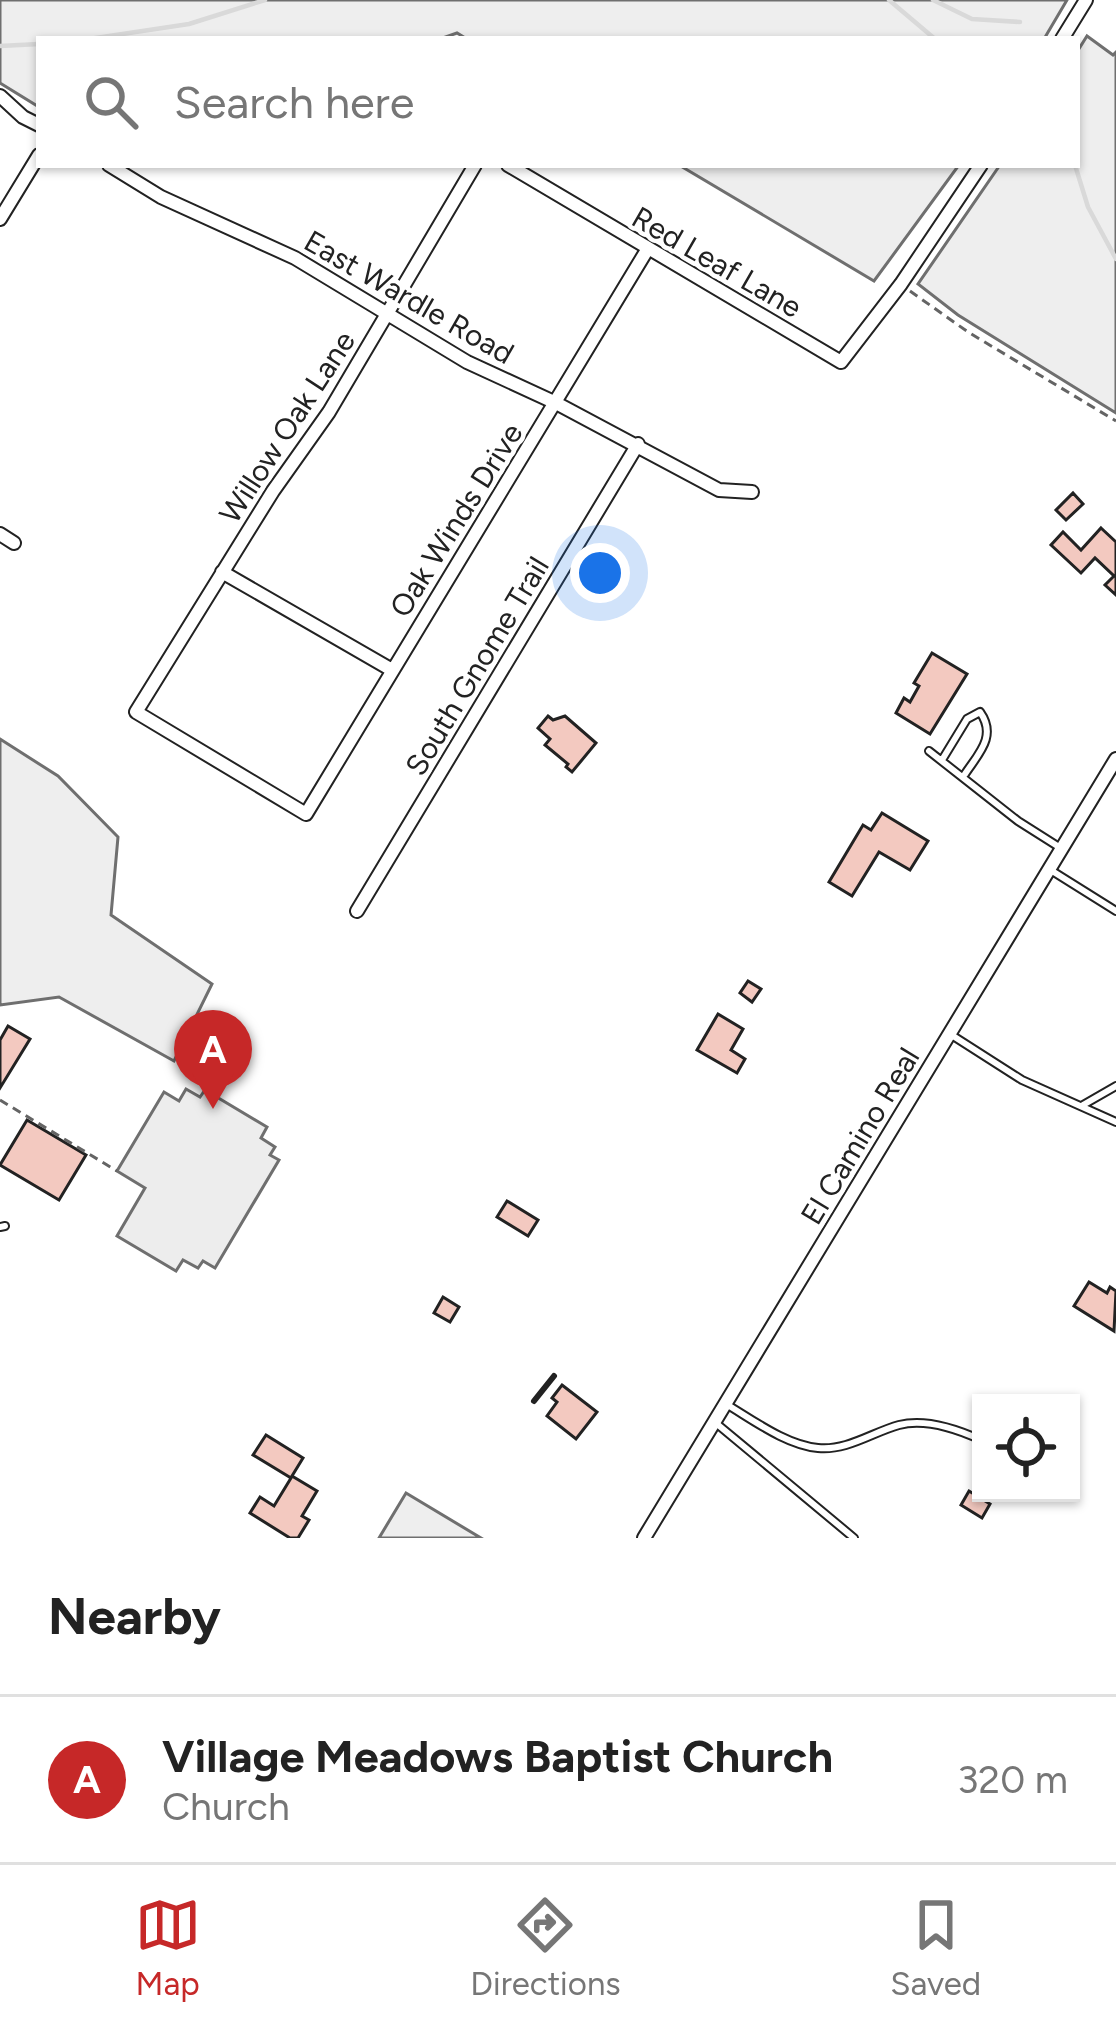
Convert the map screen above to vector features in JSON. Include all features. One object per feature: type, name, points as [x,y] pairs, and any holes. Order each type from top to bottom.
[{"type":"street","points":[[1064,36],[1086,0]]},
{"type":"street","points":[[0,96],[36,123]]},
{"type":"street","points":[[0,219],[36,160]]},
{"type":"street","name":"East Wardle Road","points":[[114,168],[161,196],[295,257],[467,362],[638,444],[719,490],[752,493]]},
{"type":"street","name":"Willow Oak Lane","points":[[306,814],[136,712],[329,412],[473,168]]},
{"type":"street","name":"Red Leaf Lane","points":[[513,168],[841,362],[901,284]]},
{"type":"street","points":[[901,284],[979,168]]},
{"type":"street","name":"Oak Winds Drive","points":[[306,814],[647,250]]},
{"type":"street","name":"South Gnome Trail","points":[[357,911],[638,444]]},
{"type":"street","points":[[0,535],[14,543]]},
{"type":"street","points":[[222,572],[392,670]]},
{"type":"street","name":"El Camino Real","points":[[644,1538],[1116,759]]},
{"type":"lane","points":[[942,760],[968,719],[980,712],[987,722],[987,740],[964,776]]},
{"type":"lane","points":[[929,751],[1018,821],[1062,848]]},
{"type":"lane","points":[[1049,869],[1116,910]]},
{"type":"lane","points":[[950,1034],[1022,1080],[1116,1122]]},
{"type":"lane","points":[[1083,1105],[1116,1086]]},
{"type":"lane","points":[[726,1404],[788,1438],[818,1448],[852,1443],[903,1424],[940,1426],[972,1437]]},
{"type":"lane","points":[[714,1422],[854,1538]]},
{"type":"path","points":[[901,284],[968,332],[1116,421]]},
{"type":"path","points":[[0,1100],[118,1171]]},
{"type":"shaded area","points":[[0,0],[1067,0],[1046,36],[36,36],[36,105],[0,83]]},
{"type":"shaded area","points":[[1087,36],[1113,55],[1116,52],[1116,413],[958,315],[918,284],[998,168],[1080,168],[1080,47]]},
{"type":"shaded area","points":[[684,168],[957,168],[874,281]]},
{"type":"shaded area","points":[[0,739],[58,776],[118,837],[111,915],[212,984],[174,1061],[59,997],[0,1005]]},
{"type":"shaded area","points":[[186,1089],[200,1097],[205,1090],[267,1127],[261,1138],[275,1147],[270,1155],[279,1160],[215,1268],[203,1261],[198,1268],[183,1260],[176,1271],[117,1236],[145,1188],[117,1171],[164,1092],[179,1101]]},
{"type":"shaded area","points":[[406,1493],[481,1538],[379,1538]]},
{"type":"building","points":[[1073,493],[1083,504],[1066,520],[1056,510]]},
{"type":"building","points":[[1101,528],[1116,542],[1116,595],[1105,585],[1114,576],[1095,558],[1081,573],[1051,545],[1063,532],[1081,550]]},
{"type":"building","points":[[932,653],[967,674],[930,734],[896,713],[904,698],[910,702],[919,686],[914,683]]},
{"type":"building","points":[[548,716],[553,720],[565,716],[596,743],[572,772],[545,745],[550,739],[538,728]]},
{"type":"building","points":[[882,813],[928,841],[910,870],[879,852],[852,896],[829,882],[863,825],[871,830]]},
{"type":"building","points":[[748,981],[761,989],[752,1002],[740,993]]},
{"type":"building","points":[[718,1014],[743,1029],[731,1050],[745,1059],[737,1073],[697,1050]]},
{"type":"building","points":[[8,1026],[30,1039],[0,1088],[0,1040]]},
{"type":"building","points":[[27,1120],[86,1155],[59,1200],[0,1165]]},
{"type":"building","points":[[507,1201],[538,1220],[528,1236],[497,1217]]},
{"type":"building","points":[[1089,1282],[1107,1293],[1110,1287],[1116,1291],[1114,1331],[1074,1306]]},
{"type":"building","points":[[443,1297],[459,1307],[450,1322],[434,1313]]},
{"type":"building","points":[[562,1385],[597,1412],[576,1439],[547,1416]]},
{"type":"building","points":[[266,1435],[303,1458],[292,1476],[317,1491],[302,1516],[309,1520],[298,1538],[290,1538],[250,1513],[260,1497],[274,1506],[291,1478],[253,1455]]},
{"type":"building","points":[[969,1491],[972,1502],[990,1504],[982,1518],[961,1505]]},
{"type":"waterway","points":[[109,36],[189,24],[265,0]]},
{"type":"waterway","points":[[889,0],[931,36]]},
{"type":"waterway","points":[[933,0],[972,19],[1020,22]]},
{"type":"waterway","points":[[0,46],[36,44]]},
{"type":"waterway","points":[[1076,168],[1088,207],[1116,259]]},
{"type":"wall","points":[[534,1401],[554,1376]]},
{"type":"place","name":"Village Meadows Baptist Church","points":[[213,1109]]}]
